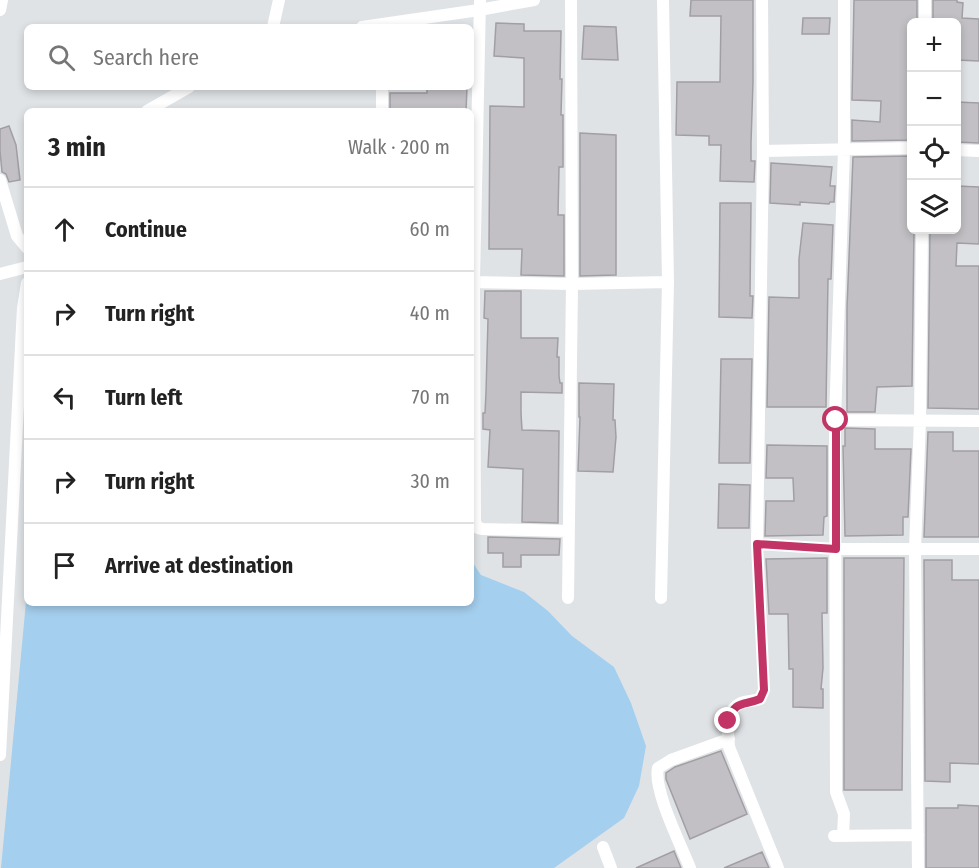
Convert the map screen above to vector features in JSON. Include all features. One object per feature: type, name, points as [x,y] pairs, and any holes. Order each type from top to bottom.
[{"type":"street","points":[[0,10],[2,0]]},
{"type":"street","points":[[274,24],[279,0]]},
{"type":"street","points":[[392,24],[479,5],[534,0]]},
{"type":"street","points":[[568,598],[572,284],[571,0]]},
{"type":"street","points":[[661,598],[668,282],[663,0]]},
{"type":"street","points":[[762,0],[757,544],[764,690],[760,699],[743,703],[731,713],[728,721],[729,747],[778,868]]},
{"type":"street","points":[[844,0],[844,150],[836,420],[836,792],[844,814],[839,836],[918,835]]},
{"type":"street","points":[[924,18],[925,0]]},
{"type":"street","points":[[474,203],[479,5]]},
{"type":"street","points":[[152,108],[184,90]]},
{"type":"street","points":[[382,90],[382,108]]},
{"type":"street","points":[[762,151],[907,148]]},
{"type":"street","points":[[961,150],[979,151]]},
{"type":"street","points":[[0,180],[17,236],[24,244]]},
{"type":"street","points":[[918,868],[915,549],[920,420],[922,234]]},
{"type":"street","points":[[0,274],[24,268]]},
{"type":"street","points":[[474,282],[572,284],[668,282]]},
{"type":"street","points":[[0,755],[24,302]]},
{"type":"street","points":[[474,404],[476,525],[483,529],[568,531]]},
{"type":"street","points":[[836,420],[979,421]]},
{"type":"street","points":[[757,544],[836,549],[979,549]]},
{"type":"street","points":[[690,868],[661,795],[656,776],[658,768],[671,760],[729,739]]},
{"type":"street","points":[[603,847],[611,868]]},
{"type":"water","points":[[474,564],[481,575],[524,592],[548,611],[572,636],[614,667],[631,703],[646,746],[639,786],[624,818],[554,868],[1,868],[26,606],[474,606]]},
{"type":"building","points":[[691,0],[753,0],[751,161],[755,161],[754,182],[720,181],[721,145],[709,145],[709,136],[676,135],[677,82],[720,82],[721,16],[690,16]]},
{"type":"building","points":[[854,0],[917,0],[917,18],[907,18],[907,140],[852,141],[852,120],[880,122],[881,101],[852,100]]},
{"type":"building","points":[[933,0],[957,0],[963,3],[962,18],[979,19],[979,61],[961,60],[961,18],[933,18]]},
{"type":"building","points":[[803,18],[830,18],[829,34],[802,34]]},
{"type":"building","points":[[496,23],[524,24],[524,31],[561,31],[563,167],[559,167],[558,215],[564,215],[564,276],[521,275],[522,249],[489,249],[490,106],[524,107],[524,58],[494,56]]},
{"type":"building","points":[[584,26],[616,27],[618,60],[582,59]]},
{"type":"building","points":[[427,90],[467,90],[466,108],[390,108],[390,93],[427,93]]},
{"type":"building","points":[[961,102],[979,103],[979,143],[961,142]]},
{"type":"building","points":[[9,126],[16,145],[20,180],[9,182],[6,174],[2,172],[0,129]]},
{"type":"building","points":[[580,133],[616,135],[616,275],[580,276]]},
{"type":"building","points":[[907,156],[907,234],[914,234],[912,386],[877,387],[875,412],[847,412],[847,308],[853,157]]},
{"type":"building","points":[[771,163],[832,167],[830,186],[835,186],[834,202],[829,204],[800,202],[800,205],[770,203]]},
{"type":"building","points":[[961,186],[979,187],[979,244],[957,243],[956,266],[979,266],[979,409],[928,408],[930,234],[961,234]]},
{"type":"building","points":[[720,203],[751,203],[750,296],[753,296],[752,318],[719,317]]},
{"type":"building","points":[[803,223],[833,225],[831,279],[828,279],[826,407],[767,407],[769,297],[799,298],[799,259]]},
{"type":"building","points":[[485,291],[521,291],[521,338],[558,338],[557,357],[559,357],[562,393],[521,392],[521,413],[522,430],[559,431],[558,523],[522,522],[523,469],[488,467],[490,430],[483,429],[488,319],[484,318]]},
{"type":"building","points":[[721,359],[752,359],[750,463],[719,463]]},
{"type":"building","points":[[579,383],[614,384],[613,420],[615,420],[616,437],[613,472],[578,471]]},
{"type":"building","points":[[845,428],[875,429],[875,449],[911,449],[908,517],[903,517],[903,535],[845,536],[843,446],[845,446]]},
{"type":"building","points":[[928,432],[953,432],[953,451],[979,451],[979,537],[924,537]]},
{"type":"building","points":[[767,445],[827,446],[827,516],[824,517],[823,535],[765,536],[766,501],[794,501],[793,478],[766,478]]},
{"type":"building","points":[[719,484],[750,485],[749,528],[718,528]]},
{"type":"building","points":[[488,537],[560,539],[559,555],[521,555],[521,567],[503,567],[503,553],[488,553]]},
{"type":"building","points":[[827,558],[827,613],[822,613],[823,708],[793,707],[793,669],[789,669],[788,614],[769,614],[766,559]]},
{"type":"building","points":[[844,558],[904,558],[902,790],[844,790]]},
{"type":"building","points":[[924,560],[952,560],[952,580],[979,580],[979,764],[950,763],[950,782],[925,781]]},
{"type":"building","points":[[721,751],[747,814],[690,839],[666,779],[666,773],[675,767]]},
{"type":"building","points":[[958,805],[979,806],[979,868],[926,868],[926,808],[958,808]]},
{"type":"building","points":[[674,851],[681,868],[636,868]]},
{"type":"building","points":[[762,852],[769,868],[724,868]]},
{"type":"route","points":[[728,721],[738,705],[760,699],[764,690],[757,544],[836,549],[836,420]]}]
